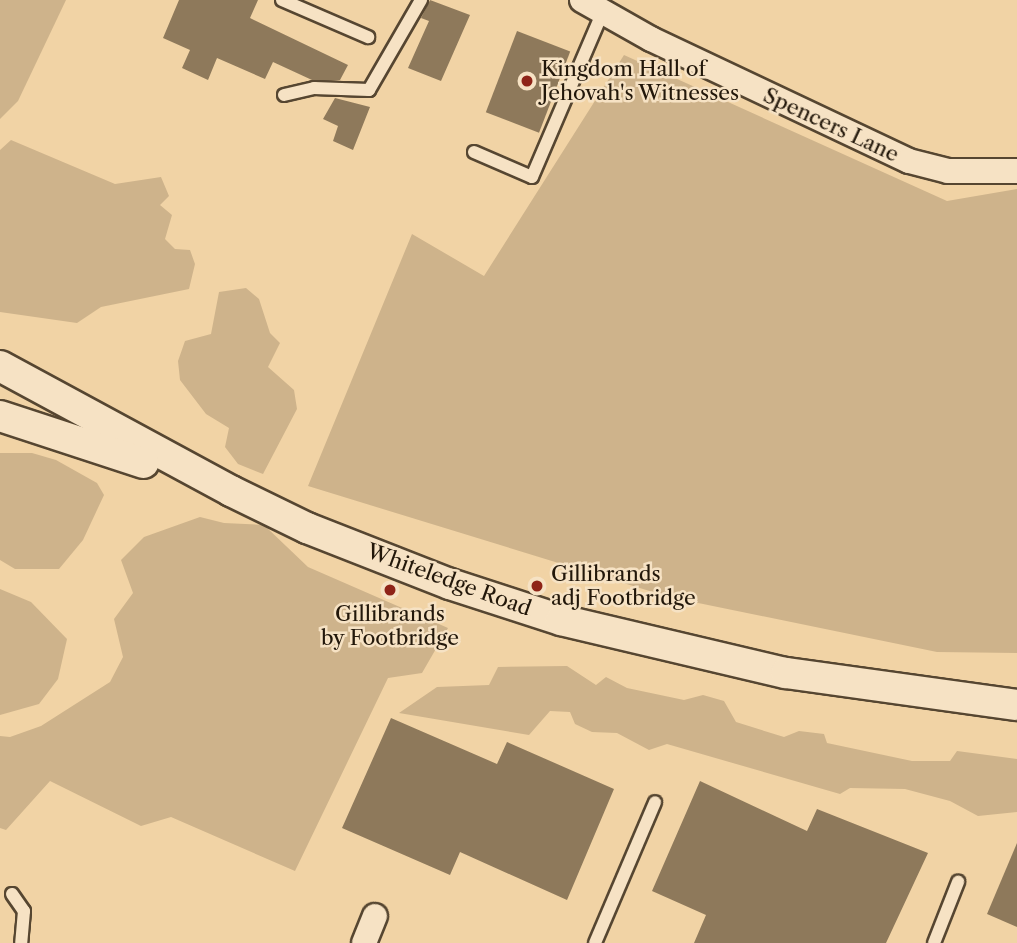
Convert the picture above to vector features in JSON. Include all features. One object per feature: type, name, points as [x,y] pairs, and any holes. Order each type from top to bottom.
[{"type":"street","name":"Spencers Lane","points":[[593,6],[909,161],[948,171],[1017,171]]},
{"type":"street","name":"Whiteledge Road","points":[[0,366],[230,491],[307,528],[450,584],[561,620],[786,673],[1017,705]]},
{"type":"street","points":[[0,416],[230,491]]},
{"type":"street","points":[[364,943],[375,916]]},
{"type":"lane","points":[[282,0],[368,37]]},
{"type":"lane","points":[[284,95],[314,88],[369,90],[421,0]]},
{"type":"lane","points":[[474,152],[532,177],[593,6]]},
{"type":"lane","points":[[595,943],[655,802]]},
{"type":"lane","points":[[934,943],[958,882]]},
{"type":"lane","points":[[12,894],[24,911],[21,943]]},
{"type":"shaded area","points":[[0,0],[66,0],[18,101],[0,119]]},
{"type":"shaded area","points":[[624,55],[947,201],[1017,189],[1017,653],[937,652],[669,597],[308,486],[412,234],[484,276]]},
{"type":"shaded area","points":[[11,140],[115,184],[161,177],[169,196],[160,205],[172,215],[165,239],[175,249],[190,250],[195,264],[189,289],[101,307],[77,323],[0,312],[0,150]]},
{"type":"shaded area","points":[[246,288],[259,299],[270,333],[280,343],[268,367],[294,390],[297,409],[263,474],[238,464],[225,447],[229,428],[206,414],[180,380],[178,361],[185,341],[211,334],[219,292]]},
{"type":"shaded area","points":[[0,453],[32,453],[56,460],[97,483],[104,495],[83,540],[59,569],[15,569],[0,560]]},
{"type":"shaded area","points":[[200,517],[224,523],[264,525],[308,567],[448,628],[422,673],[388,678],[295,871],[171,817],[141,826],[50,781],[6,830],[0,828],[0,736],[10,737],[41,726],[110,682],[123,657],[114,619],[133,593],[121,560],[144,537]]},
{"type":"shaded area","points":[[0,589],[31,602],[67,639],[58,679],[39,704],[0,715]]},
{"type":"shaded area","points":[[567,666],[596,685],[606,677],[627,688],[684,700],[703,695],[724,701],[736,722],[784,737],[799,731],[824,734],[827,743],[912,761],[950,761],[957,751],[1017,759],[1017,812],[978,816],[950,801],[905,789],[850,788],[840,794],[667,744],[649,750],[617,733],[592,732],[575,724],[570,712],[550,711],[529,735],[399,713],[437,687],[489,685],[498,667]]},
{"type":"building","points":[[179,0],[258,0],[250,18],[348,65],[340,80],[312,80],[273,62],[265,79],[217,58],[208,80],[182,68],[190,50],[163,38]]},
{"type":"building","points":[[430,0],[470,15],[441,81],[408,68],[429,21],[421,18]]},
{"type":"building","name":"Kingdom Hall of Jehovah's Witnesses","points":[[517,31],[570,51],[539,133],[486,112]]},
{"type":"building","points":[[335,98],[370,107],[353,150],[333,141],[338,126],[323,119]]},
{"type":"building","points":[[391,718],[497,764],[507,742],[614,789],[567,900],[460,852],[450,875],[342,828]]},
{"type":"building","points":[[700,781],[807,831],[817,809],[928,853],[886,943],[694,943],[706,915],[652,891]]},
{"type":"building","points":[[1017,843],[1017,927],[987,914]]},
{"type":"place","name":"Kingdom Hall of Jehovah's Witnesses","points":[[527,81]]},
{"type":"place","name":"Gillibrands adj Footbridge","points":[[537,586]]},
{"type":"place","name":"Gillibrands by Footbridge","points":[[390,590]]}]
